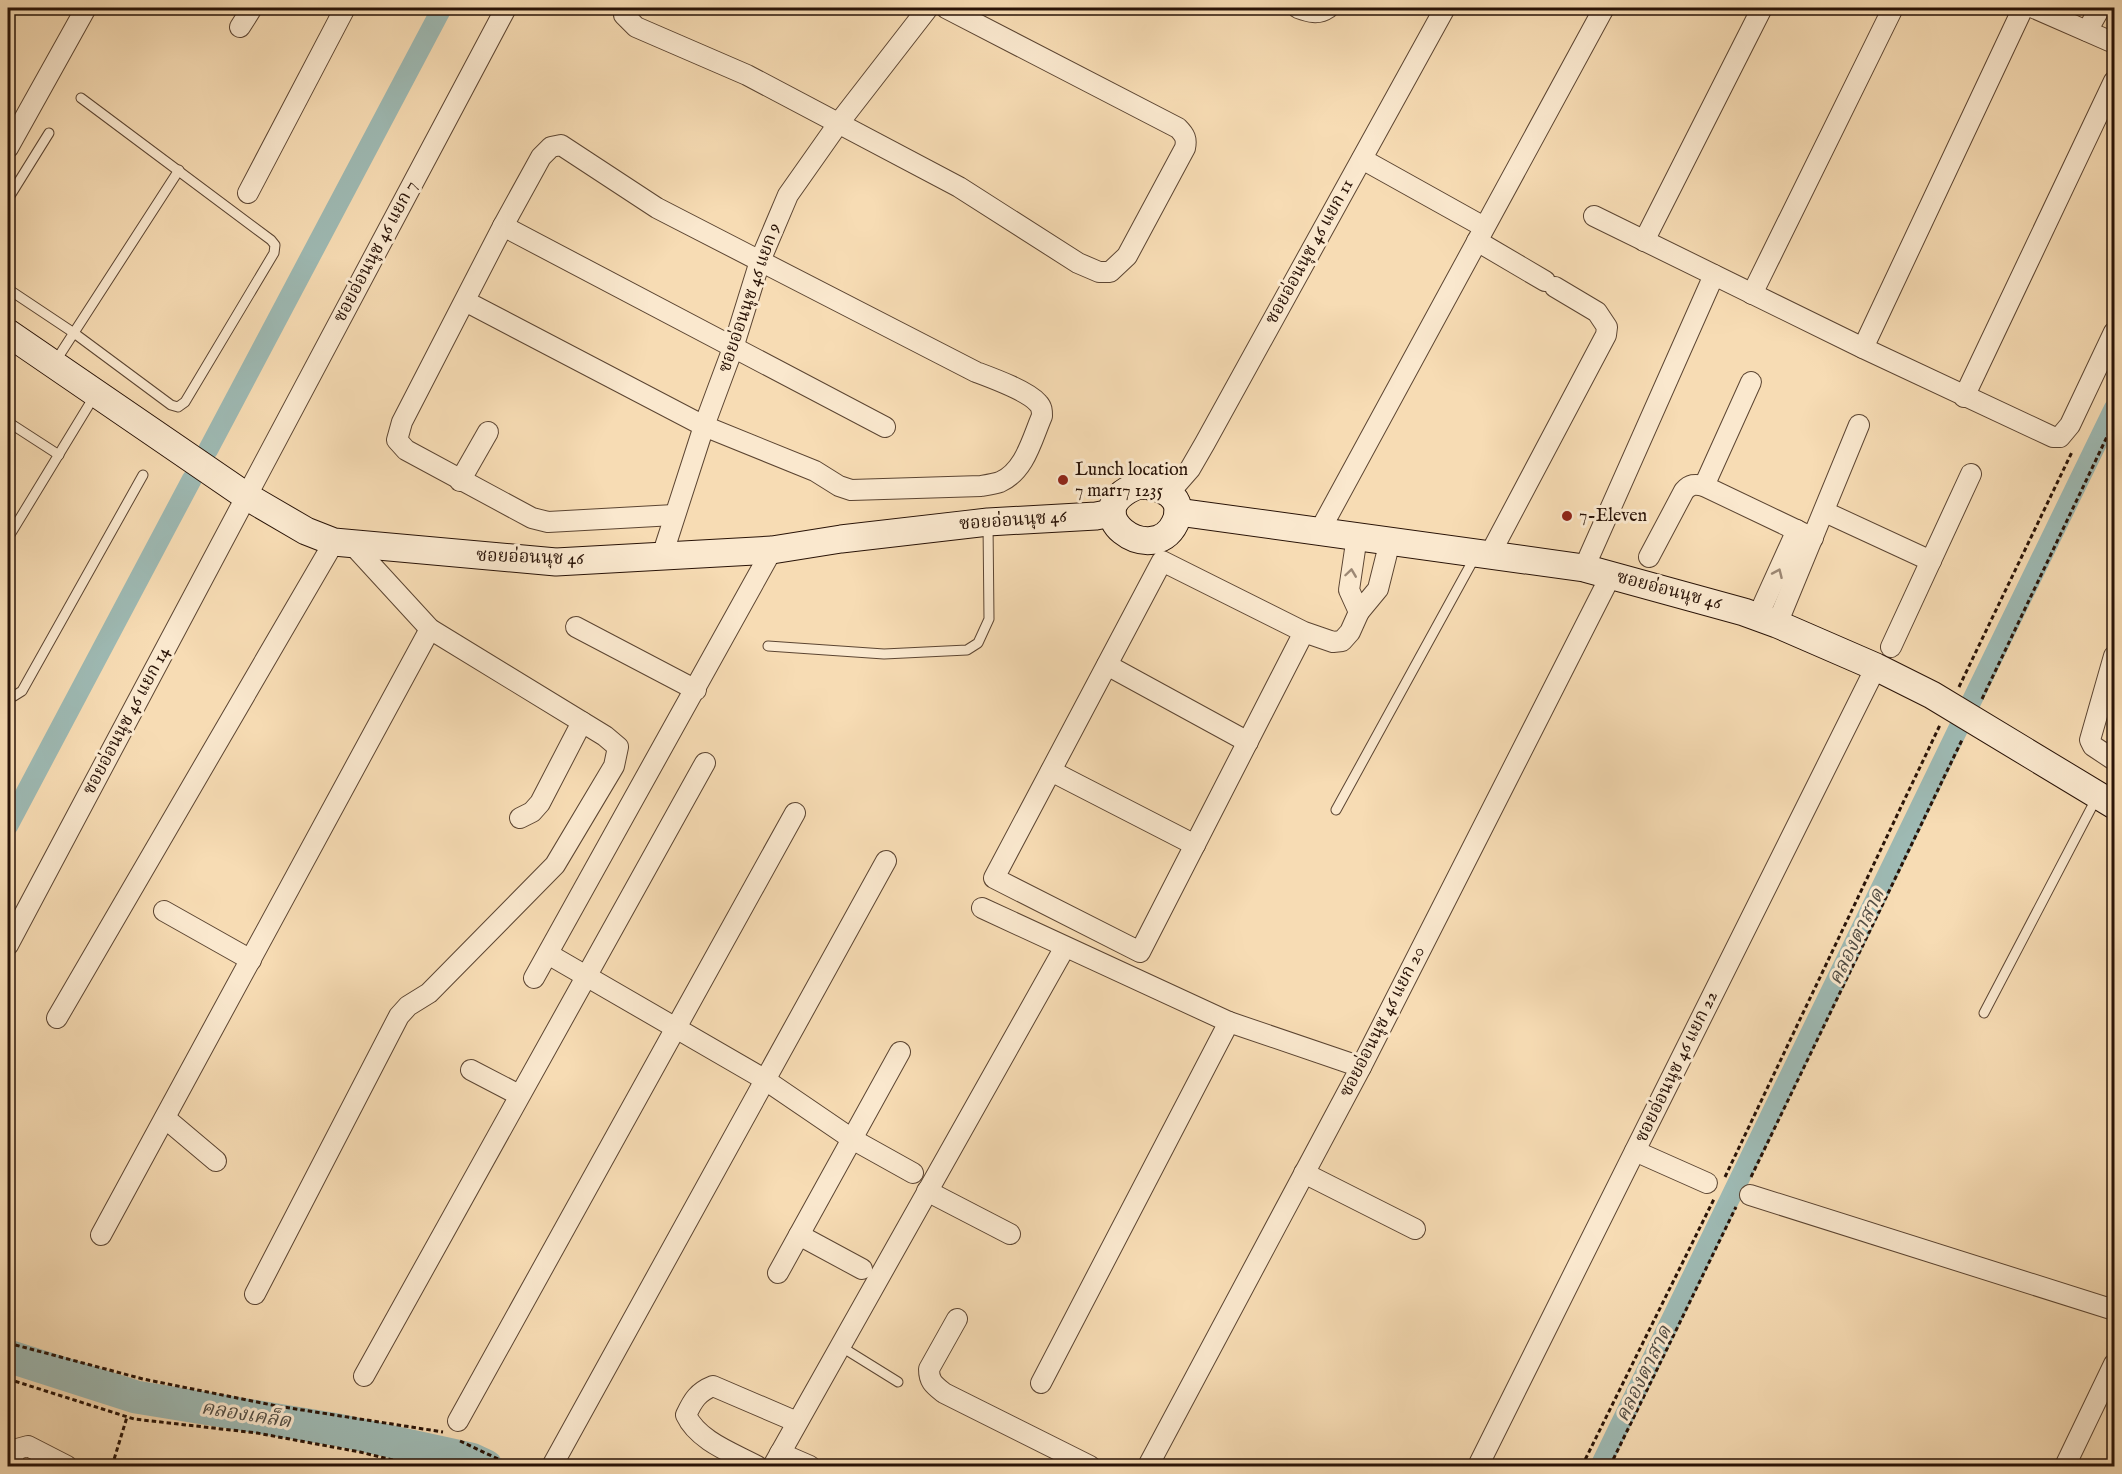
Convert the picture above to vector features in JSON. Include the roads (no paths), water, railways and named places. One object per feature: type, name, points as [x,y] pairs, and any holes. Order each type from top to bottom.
[{"type":"street","points":[[8,148],[86,8]]},
{"type":"street","points":[[240,27],[252,8]]},
{"type":"street","points":[[248,193],[345,8]]},
{"type":"street","name":"ซอยอ่อนนุช 46 แยก 7","points":[[246,496],[506,8]]},
{"type":"street","points":[[625,8],[624,15],[636,27],[747,75],[959,187],[1078,263],[1099,272],[1110,272],[1127,256],[1185,148],[1185,135],[1178,128],[946,8]]},
{"type":"street","name":"ซอยอ่อนนุช 46 แยก 9","points":[[662,556],[704,426],[733,348],[760,261],[788,195],[838,124],[928,8]]},
{"type":"street","points":[[1298,8],[1308,12],[1319,12],[1328,8]]},
{"type":"street","name":"ซอยอ่อนนุช 46 แยก 11","points":[[1174,502],[1190,469],[1445,8]]},
{"type":"street","points":[[1319,532],[1604,8]]},
{"type":"street","points":[[1644,241],[1762,8]]},
{"type":"street","points":[[1752,294],[1893,8]]},
{"type":"street","points":[[1863,348],[2023,8]]},
{"type":"street","points":[[2034,8],[2115,43]]},
{"type":"street","points":[[2087,31],[2100,8]]},
{"type":"street","points":[[1964,397],[2115,81]]},
{"type":"street","points":[[465,301],[704,426],[815,471],[838,486],[851,490],[981,486],[999,482],[1016,471],[1023,461],[1042,416],[1042,410],[1039,403],[1033,399],[657,208],[561,145],[551,147],[541,157],[502,226],[402,422],[397,440],[406,450],[517,512],[532,518],[548,522],[674,515]]},
{"type":"street","points":[[1362,159],[1480,234],[1550,284],[1597,312],[1607,327],[1606,334],[1483,554]]},
{"type":"street","points":[[1594,216],[1964,397],[2053,437],[2060,437],[2070,425],[2115,332]]},
{"type":"street","points":[[502,226],[885,427]]},
{"type":"street","points":[[1584,568],[1714,275]]},
{"type":"street","name":"ซอยอ่อนนุช 46","points":[[8,333],[246,496],[306,531],[343,543],[556,562],[772,550],[841,539],[988,522],[1096,516],[1112,513]]},
{"type":"street","points":[[1704,486],[1751,382]]},
{"type":"street","points":[[1767,620],[1805,534],[1825,512],[1859,425]]},
{"type":"street","points":[[460,480],[488,432]]},
{"type":"street","name":"ซอยอ่อนนุช 46 แยก 22","points":[[1478,1467],[1931,561],[1971,474]]},
{"type":"street","points":[[1649,557],[1684,491],[1695,484],[1704,486],[1805,534]]},
{"type":"street","points":[[1150,485],[1174,502],[1172,529],[1162,537],[1149,541],[1137,539],[1114,523],[1112,513],[1114,503],[1129,488],[1150,485]]},
{"type":"street","name":"ซอยอ่อนนุช 46 แยก 14","points":[[8,945],[246,496]]},
{"type":"street","name":"ซอยอ่อนนุช 46","points":[[1174,502],[1319,532],[1584,568],[1695,597],[1883,657],[1958,710],[2106,800]]},
{"type":"street","points":[[1825,512],[1931,561]]},
{"type":"street","points":[[1357,536],[1349,590],[1359,612]]},
{"type":"street","points":[[1304,632],[1140,952],[994,878],[1162,561],[1304,632],[1334,642],[1342,641],[1350,632],[1359,612],[1378,589],[1389,541]]},
{"type":"street","points":[[57,1018],[343,543],[430,629],[582,722],[618,747],[614,766],[555,865],[429,993],[408,1006],[399,1016],[255,1294]]},
{"type":"street","points":[[534,978],[772,550]]},
{"type":"street","name":"ซอยอ่อนนุช 46 แยก 20","points":[[1148,1467],[1360,1067],[1611,575]]},
{"type":"street","points":[[576,627],[696,690]]},
{"type":"street","points":[[101,1234],[430,629]]},
{"type":"street","points":[[2115,656],[2090,740],[2093,746],[2115,760]]},
{"type":"street","points":[[1107,665],[1248,742]]},
{"type":"street","points":[[520,818],[532,812],[540,803],[582,722]]},
{"type":"street","points":[[364,1376],[705,764]]},
{"type":"street","points":[[1051,771],[1195,845]]},
{"type":"street","points":[[458,1421],[795,813]]},
{"type":"street","points":[[552,1466],[886,861]]},
{"type":"street","points":[[982,908],[1229,1022],[1360,1067]]},
{"type":"street","points":[[164,911],[250,960]]},
{"type":"street","points":[[810,1467],[776,1460],[1065,947]]},
{"type":"street","points":[[548,954],[676,1027],[764,1080],[852,1139],[913,1173]]},
{"type":"street","points":[[1041,1383],[1229,1022]]},
{"type":"street","points":[[778,1273],[900,1052]]},
{"type":"street","points":[[471,1070],[519,1095]]},
{"type":"street","points":[[165,1118],[216,1161]]},
{"type":"street","points":[[1635,1151],[1717,1183]]},
{"type":"street","points":[[1304,1173],[1415,1229]]},
{"type":"street","points":[[927,1191],[1010,1234]]},
{"type":"street","points":[[1747,1191],[2115,1310]]},
{"type":"street","points":[[800,1235],[862,1269]]},
{"type":"street","points":[[957,1319],[929,1369],[929,1378],[933,1385],[1090,1467]]},
{"type":"street","points":[[2065,1467],[2115,1364]]},
{"type":"street","points":[[757,1467],[706,1438],[691,1424],[686,1415],[701,1391],[713,1386],[797,1422]]},
{"type":"street","points":[[8,1465],[17,1449],[28,1446],[64,1465]]},
{"type":"lane","points":[[8,290],[74,333],[171,405],[178,407],[185,402],[274,253],[275,245],[81,98]]},
{"type":"lane","points":[[8,199],[49,133]]},
{"type":"lane","points":[[54,364],[179,170]]},
{"type":"lane","points":[[8,538],[96,393]]},
{"type":"lane","points":[[8,422],[59,455]]},
{"type":"lane","points":[[8,696],[15,696],[22,691],[143,474]]},
{"type":"lane","points":[[768,646],[884,654],[967,650],[978,643],[989,620],[988,522]]},
{"type":"lane","points":[[1336,810],[1483,554]]},
{"type":"lane","points":[[1984,1013],[2106,800]]},
{"type":"lane","points":[[840,1346],[898,1382]]},
{"type":"waterway","points":[[208,450],[442,8]]},
{"type":"waterway","name":"คลองตาสาด","points":[[1600,1466],[2114,408]]},
{"type":"waterway","points":[[8,826],[192,479]]},
{"type":"waterway","name":"คลองเคล็ด","points":[[8,1356],[136,1397],[338,1430],[471,1459],[486,1466]]},
{"type":"place","name":"Lunch location 7 mar17 1235","points":[[1063,480]]},
{"type":"place","name":"7-Eleven","points":[[1567,516]]}]
